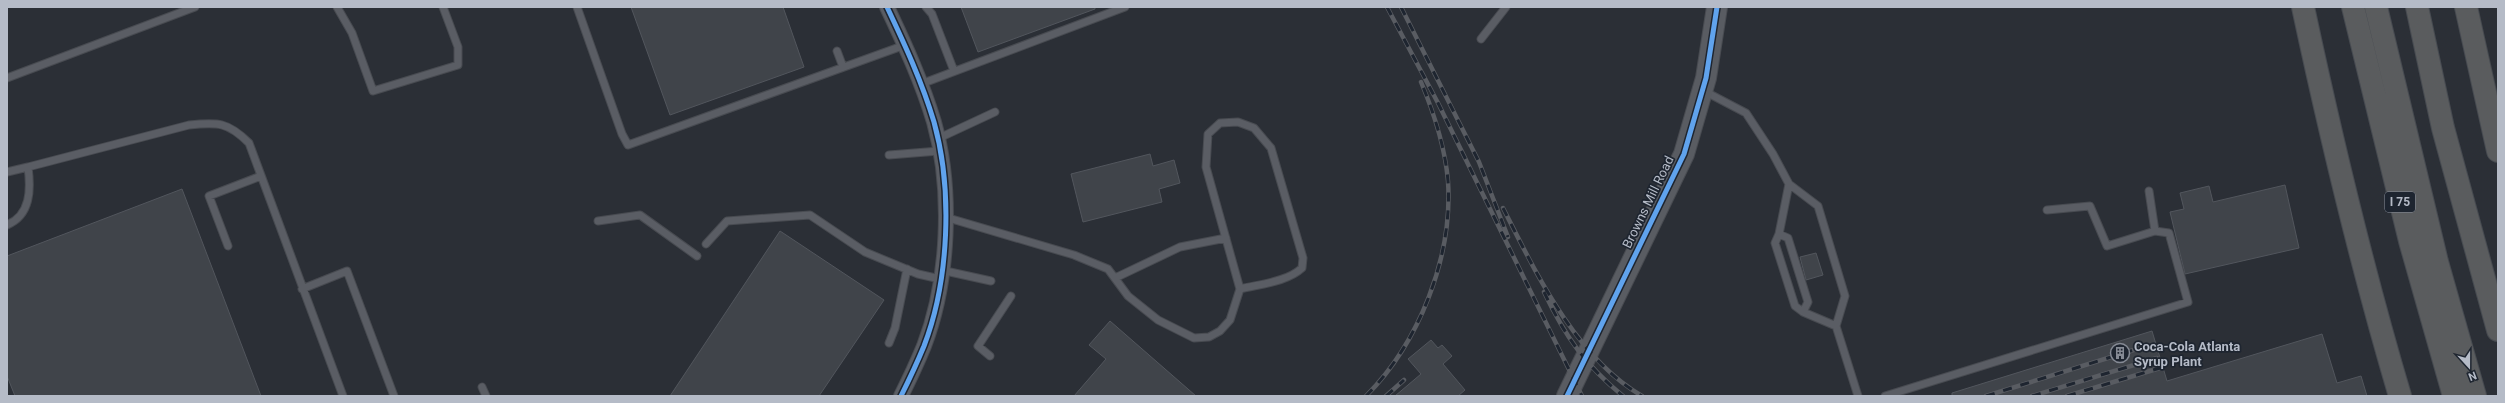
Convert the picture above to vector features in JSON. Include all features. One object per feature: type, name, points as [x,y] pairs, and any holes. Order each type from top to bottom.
[{"type":"highway","points":[[2303,7],[2336,161],[2378,323],[2400,396]]},
{"type":"highway","name":"I 75","points":[[2353,7],[2410,241],[2454,396]]},
{"type":"highway","points":[[2376,7],[2437,262],[2475,396]]},
{"type":"highway","points":[[2417,7],[2443,128],[2498,330]]},
{"type":"highway","points":[[2466,7],[2498,152]]},
{"type":"street","points":[[887,7],[905,45],[920,84],[938,145],[944,175],[945,217],[941,275],[938,294],[924,346],[901,396]]},
{"type":"street","name":"Browns Mill Road","points":[[1567,396],[1684,154],[1702,90],[1717,7]]},
{"type":"lane","points":[[7,78],[195,7]]},
{"type":"lane","points":[[337,7],[352,33],[373,91],[458,65],[458,47],[444,7]]},
{"type":"lane","points":[[577,7],[622,134],[628,145],[905,45]]},
{"type":"lane","points":[[926,7],[932,14],[954,71]]},
{"type":"lane","points":[[920,84],[1124,7]]},
{"type":"lane","points":[[1481,39],[1506,7]]},
{"type":"lane","points":[[837,51],[843,67]]},
{"type":"lane","points":[[1702,90],[1746,113],[1773,154],[1789,184],[1818,206],[1845,296],[1836,326],[1858,396]]},
{"type":"lane","points":[[889,155],[938,145],[996,112]]},
{"type":"lane","points":[[945,217],[1074,255],[1108,269],[1128,296],[1158,320],[1194,338],[1209,336],[1220,331],[1230,320],[1240,289],[1206,167],[1206,144],[1208,134],[1220,123],[1238,122],[1254,128],[1271,148],[1303,258],[1302,268],[1295,274],[1240,289]]},
{"type":"lane","points":[[7,172],[154,133],[214,123],[234,128],[249,143],[343,396]]},
{"type":"lane","points":[[7,225],[21,215],[29,198],[28,167]]},
{"type":"lane","points":[[228,246],[209,196],[261,176]]},
{"type":"lane","points":[[1789,184],[1779,234],[1775,243],[1794,306],[1803,312],[1836,326]]},
{"type":"lane","points":[[2149,190],[2155,231]]},
{"type":"lane","points":[[1885,396],[2188,302],[2169,233],[2155,231],[2107,246],[2090,206],[2047,210]]},
{"type":"lane","points":[[598,221],[640,215],[697,256]]},
{"type":"lane","points":[[706,244],[727,221],[810,215],[865,252],[907,269],[991,281]]},
{"type":"lane","points":[[1779,234],[1788,238],[1803,285],[1808,302],[1803,312]]},
{"type":"lane","points":[[1115,278],[1180,247],[1226,238]]},
{"type":"lane","points":[[889,343],[895,328],[907,269]]},
{"type":"lane","points":[[302,289],[347,271],[394,396]]},
{"type":"lane","points":[[990,356],[978,346],[1011,296]]},
{"type":"lane","points":[[482,387],[486,396]]},
{"type":"building","points":[[631,7],[783,7],[804,67],[670,115]]},
{"type":"building","points":[[961,7],[1095,7],[1095,9],[978,52]]},
{"type":"building","points":[[1150,154],[1153,166],[1174,160],[1180,183],[1159,189],[1162,202],[1083,222],[1071,174]]},
{"type":"building","points":[[2285,185],[2299,248],[2185,274],[2170,212],[2184,209],[2180,193],[2209,186],[2213,202]]},
{"type":"building","points":[[182,189],[261,396],[15,396],[7,376],[7,256]]},
{"type":"building","points":[[780,231],[884,300],[819,396],[670,396]]},
{"type":"building","points":[[1816,253],[1823,275],[1806,280],[1800,257]]},
{"type":"building","points":[[1110,321],[1196,396],[1074,396],[1106,359],[1089,345]]},
{"type":"building","name":"Coca-Cola Atlanta Syrup Plant","points":[[2152,331],[2167,381],[2322,334],[2337,383],[2361,376],[2367,396],[1952,396],[1952,393]]},
{"type":"building","points":[[1431,340],[1438,348],[1442,345],[1452,356],[1443,364],[1465,390],[1458,396],[1395,396],[1421,374],[1408,359]]},
{"type":"railway","points":[[1387,7],[1438,103],[1582,396]]},
{"type":"railway","points":[[1401,7],[1479,162],[1508,237]]},
{"type":"railway","points":[[1366,396],[1385,375],[1402,351],[1417,325],[1429,297],[1445,239],[1448,210],[1447,168],[1438,130],[1421,82]]},
{"type":"railway","points":[[1503,208],[1544,286],[1578,337],[1597,360],[1618,380],[1642,396]]},
{"type":"railway","points":[[1544,292],[1568,336],[1577,349],[1598,373],[1623,396]]},
{"type":"railway","points":[[1986,396],[2140,348]]},
{"type":"railway","points":[[2032,396],[2157,358]]},
{"type":"railway","points":[[2067,396],[2160,368]]},
{"type":"railway","points":[[1386,396],[1404,380]]},
{"type":"cycle path","points":[[887,7],[919,78],[934,122],[940,148],[946,206],[946,235],[939,293],[924,346],[901,396]]},
{"type":"cycle path","points":[[1567,396],[1684,154],[1706,78],[1717,7]]},
{"type":"place","name":"Coca-Cola Atlanta Syrup Plant","points":[[2120,353]]}]
